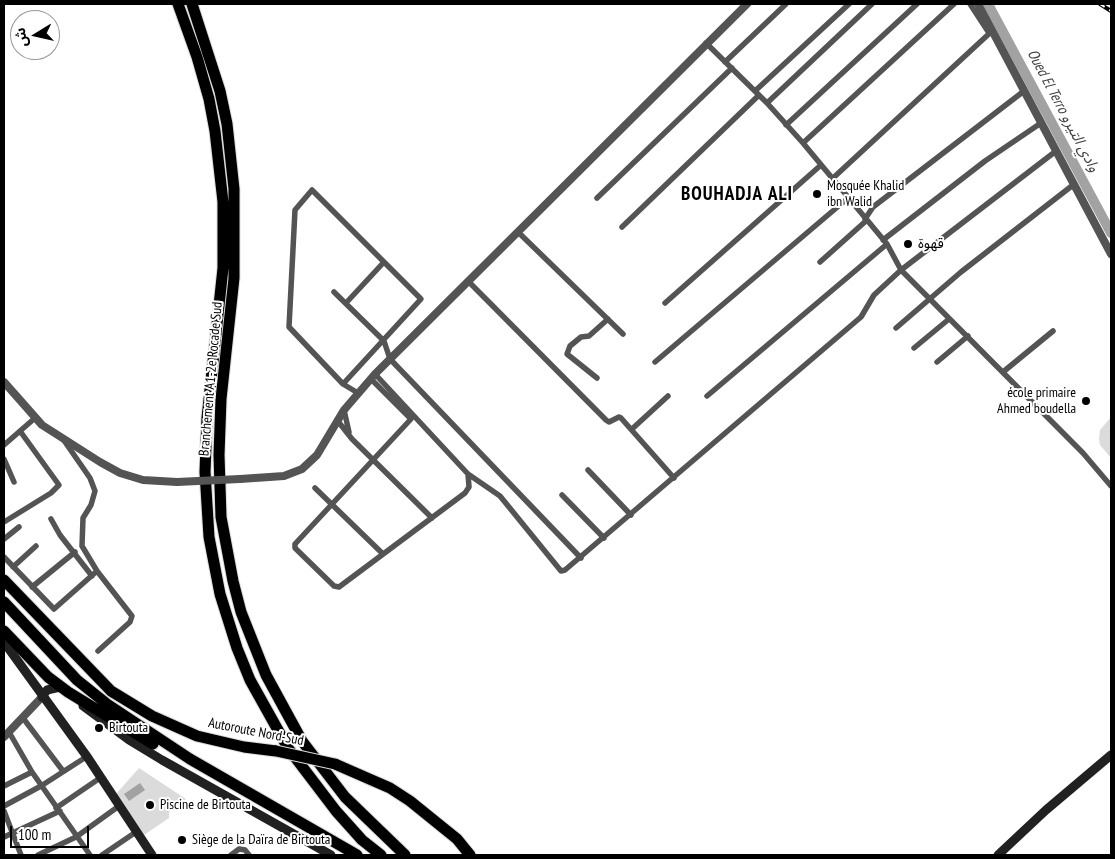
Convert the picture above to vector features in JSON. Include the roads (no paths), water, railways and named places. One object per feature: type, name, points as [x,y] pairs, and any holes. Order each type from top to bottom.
[{"type":"highway","name":"Branchement A1-2e Rocade Sud","points":[[178,4],[197,57],[209,99],[215,131],[223,202],[223,268],[207,418],[205,472],[209,537],[220,594],[237,648],[250,680],[288,748],[336,811],[362,840],[380,855]]},
{"type":"highway","name":"Branchement A1-2e Rocade Sud","points":[[192,4],[220,91],[227,124],[234,189],[235,270],[221,399],[219,448],[221,517],[233,581],[254,648],[283,710],[297,733],[344,797],[405,855]]},
{"type":"highway","name":"Autoroute Nord-Sud","points":[[4,580],[111,691],[136,706],[160,720],[197,736],[335,764],[367,776],[403,797],[457,840],[470,855]]},
{"type":"highway","points":[[4,602],[77,680],[138,725],[206,769],[357,855]]},
{"type":"highway","points":[[4,631],[48,677],[64,689],[168,752],[206,769]]},
{"type":"main road","points":[[4,642],[86,757],[152,855]]},
{"type":"main road","points":[[42,697],[47,690],[64,689],[80,705],[129,740],[331,855]]},
{"type":"main road","points":[[998,855],[1046,810],[1111,755]]},
{"type":"street","points":[[4,382],[42,425],[120,473],[143,480],[177,482],[284,476],[302,469],[317,455],[344,410],[373,376],[747,4]]},
{"type":"street","points":[[725,62],[786,4]]},
{"type":"street","points":[[622,227],[756,93],[849,4]]},
{"type":"street","points":[[767,103],[872,4]]},
{"type":"street","points":[[786,125],[917,4]]},
{"type":"street","points":[[803,143],[954,4]]},
{"type":"street","points":[[970,4],[991,32]]},
{"type":"street","points":[[978,4],[991,32],[1111,254]]},
{"type":"street","points":[[832,179],[991,32]]},
{"type":"street","points":[[706,43],[767,103],[803,143],[885,242],[901,270],[928,300],[968,336],[1083,453],[1111,486]]},
{"type":"street","points":[[597,198],[732,68]]},
{"type":"street","points":[[820,262],[866,219],[873,207],[1024,91]]},
{"type":"street","points":[[707,396],[885,242],[985,161],[1041,123]]},
{"type":"street","points":[[373,376],[468,474],[500,496],[561,570],[570,568],[861,317],[874,295],[901,270],[1056,151]]},
{"type":"street","points":[[665,303],[821,165]]},
{"type":"street","points":[[896,328],[928,300],[1073,184]]},
{"type":"street","points":[[343,384],[421,301],[420,297],[311,191],[296,206],[289,327],[343,384],[358,393]]},
{"type":"street","points":[[655,362],[848,198]]},
{"type":"street","points":[[518,232],[623,334]]},
{"type":"street","points":[[346,303],[384,262]]},
{"type":"street","points":[[468,281],[606,420],[612,422],[619,417],[632,429],[674,478]]},
{"type":"street","points":[[334,292],[384,340],[390,359],[581,558]]},
{"type":"street","points":[[597,378],[567,354],[570,346],[581,337],[589,336],[608,319]]},
{"type":"street","points":[[914,348],[949,319]]},
{"type":"street","points":[[1002,372],[1053,331]]},
{"type":"street","points":[[937,362],[968,336]]},
{"type":"street","points":[[373,376],[411,419],[295,546],[334,586],[339,587],[465,494],[469,487],[468,474]]},
{"type":"street","points":[[632,429],[668,396]]},
{"type":"street","points":[[344,410],[350,437]]},
{"type":"street","points":[[4,445],[35,418]]},
{"type":"street","points":[[337,420],[350,437],[432,518]]},
{"type":"street","points":[[4,522],[51,493],[59,485],[20,431]]},
{"type":"street","points":[[62,438],[90,478],[95,491],[91,505],[83,518],[82,546],[98,571],[129,611],[132,619],[98,651]]},
{"type":"street","points":[[4,459],[14,482]]},
{"type":"street","points":[[588,470],[631,515]]},
{"type":"street","points":[[315,488],[383,554]]},
{"type":"street","points":[[562,495],[604,538]]},
{"type":"street","points":[[51,519],[60,535],[92,576]]},
{"type":"street","points":[[4,539],[18,527]]},
{"type":"street","points":[[13,567],[36,546]]},
{"type":"street","points":[[32,587],[75,552]]},
{"type":"street","points":[[4,557],[54,609],[98,571]]},
{"type":"street","points":[[42,697],[6,735],[90,855]]},
{"type":"street","points":[[23,718],[63,771]]},
{"type":"street","points":[[4,806],[41,786],[86,757]]},
{"type":"street","points":[[4,786],[32,772]]},
{"type":"street","points":[[4,837],[58,809],[100,778]]},
{"type":"street","points":[[38,855],[76,837],[119,806]]},
{"type":"street","points":[[4,811],[21,855]]},
{"type":"street","points":[[102,855],[136,832]]},
{"type":"street","points":[[231,855],[239,849],[245,850],[249,855]]},
{"type":"waterway","name":"Oued El Terro وادي التيرو","points":[[988,4],[1111,233]]},
{"type":"railway","points":[[1100,4],[1111,11]]},
{"type":"place","name":"Mosquée Khalid ibn Walid","points":[[817,194]]},
{"type":"place","name":"قهوة","points":[[908,244]]},
{"type":"place","name":"école primaire Ahmed boudella","points":[[1086,401]]},
{"type":"place","name":"Birtouta","points":[[99,728]]},
{"type":"place","name":"Piscine de Birtouta","points":[[150,805]]},
{"type":"place","name":"Siège de la Daïra de Birtouta","points":[[182,840]]},
{"type":"district","name":"BOUHADJA ALI","points":[[737,195]]}]
